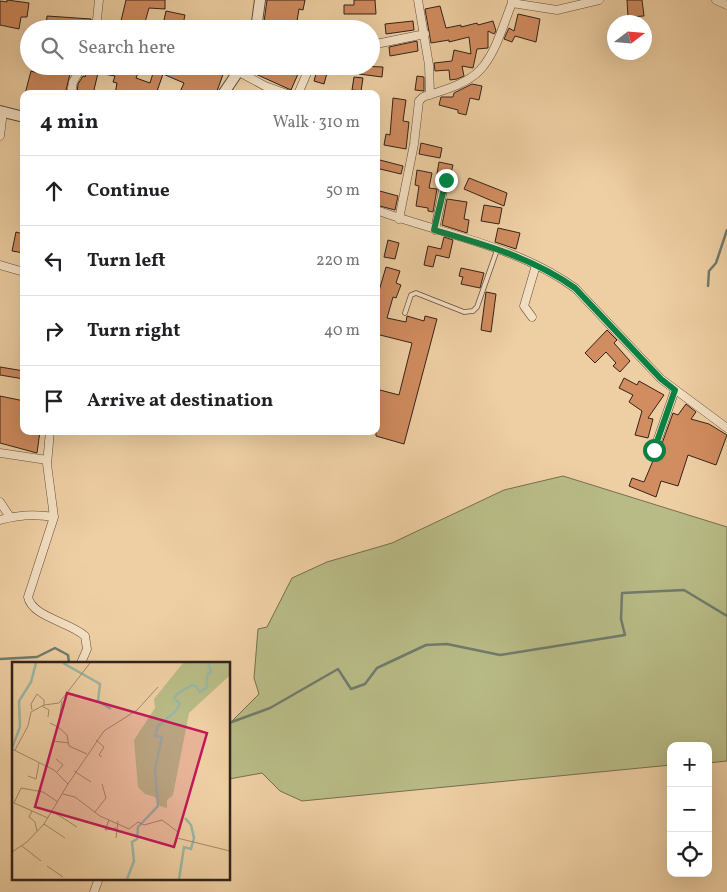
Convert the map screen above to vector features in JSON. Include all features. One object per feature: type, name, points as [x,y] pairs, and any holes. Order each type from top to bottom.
[{"type":"street","points":[[97,20],[99,0]]},
{"type":"street","points":[[257,20],[260,0]]},
{"type":"street","points":[[418,0],[425,34],[430,95]]},
{"type":"street","points":[[400,219],[414,144],[419,102],[430,95],[466,81],[480,70],[499,35],[512,2],[557,10],[600,0]]},
{"type":"street","points":[[716,0],[727,5]]},
{"type":"street","points":[[380,43],[425,34]]},
{"type":"street","points":[[72,90],[77,75]]},
{"type":"street","points":[[226,90],[236,75]]},
{"type":"street","points":[[249,75],[265,86],[276,90]]},
{"type":"street","points":[[300,90],[306,75]]},
{"type":"street","points":[[0,136],[1,111],[20,116]]},
{"type":"street","points":[[434,230],[446,180]]},
{"type":"street","points":[[380,213],[498,250],[536,265],[575,288],[661,379],[727,428]]},
{"type":"street","points":[[0,265],[20,271]]},
{"type":"street","points":[[532,317],[524,306],[536,265]]},
{"type":"street","points":[[654,450],[675,390]]},
{"type":"street","points":[[50,435],[47,460],[54,517],[29,592],[30,603],[36,610],[84,635],[87,644],[82,661]]},
{"type":"street","points":[[0,453],[47,460]]},
{"type":"street","points":[[0,502],[10,517]]},
{"type":"street","points":[[0,520],[10,517],[40,515],[54,517]]},
{"type":"street","points":[[94,892],[98,880]]},
{"type":"lane","points":[[405,313],[411,295],[416,294],[464,312],[473,311],[477,307],[498,250]]},
{"type":"green space","points":[[563,476],[727,527],[727,761],[712,763],[712,742],[667,742],[667,765],[302,801],[280,791],[262,773],[230,779],[230,723],[259,694],[254,678],[258,629],[267,627],[292,578],[327,562],[392,543],[504,490]]},
{"type":"building","points":[[7,0],[29,3],[27,17],[21,17],[19,29],[0,25],[0,1],[7,2]]},
{"type":"building","points":[[126,0],[165,0],[165,9],[149,8],[146,20],[121,20]]},
{"type":"building","points":[[267,0],[305,0],[303,10],[299,9],[297,20],[264,20]]},
{"type":"building","points":[[354,0],[375,0],[376,14],[344,14],[344,5],[354,5]]},
{"type":"building","points":[[627,0],[642,0],[644,15],[628,15]]},
{"type":"building","points":[[440,6],[446,28],[477,23],[478,25],[493,21],[496,31],[494,34],[488,31],[488,48],[477,49],[473,68],[462,66],[464,76],[457,79],[450,80],[449,70],[435,71],[434,63],[452,61],[454,50],[471,54],[469,37],[449,42],[449,40],[431,43],[425,9]]},
{"type":"building","points":[[166,11],[185,15],[184,20],[164,20]]},
{"type":"building","points":[[518,14],[540,19],[536,42],[515,36],[512,42],[504,39],[509,28],[514,31]]},
{"type":"building","points":[[47,16],[91,19],[91,20],[47,20]]},
{"type":"building","points":[[413,21],[414,30],[386,34],[385,24]]},
{"type":"building","points":[[417,41],[418,51],[390,56],[389,47]]},
{"type":"building","points":[[380,67],[383,67],[382,77],[367,75],[380,75]]},
{"type":"building","points":[[30,75],[70,75],[66,90],[26,90]]},
{"type":"building","points":[[86,75],[98,75],[94,90],[77,90],[78,84],[83,76],[85,77]]},
{"type":"building","points":[[109,75],[137,75],[136,78],[150,83],[152,75],[163,75],[157,90],[116,90],[117,83],[113,82],[115,76]]},
{"type":"building","points":[[165,75],[223,75],[217,90],[181,90],[184,83]]},
{"type":"building","points":[[258,75],[298,75],[291,90]]},
{"type":"building","points":[[316,75],[326,75],[324,84],[314,81]]},
{"type":"building","points":[[417,76],[424,77],[424,91],[415,90]]},
{"type":"building","points":[[354,77],[363,78],[361,90],[352,90]]},
{"type":"building","points":[[472,84],[482,86],[479,100],[470,98],[466,115],[458,113],[458,110],[439,105],[441,97],[453,97],[454,93]]},
{"type":"building","points":[[393,98],[406,100],[403,121],[409,122],[406,149],[384,145],[386,134],[390,135]]},
{"type":"building","points":[[421,143],[442,148],[440,158],[419,154]]},
{"type":"building","points":[[380,160],[403,166],[401,174],[380,169]]},
{"type":"building","points":[[439,162],[453,165],[450,177],[437,174]]},
{"type":"building","points":[[417,170],[432,173],[429,188],[437,189],[433,212],[428,211],[428,208],[416,206],[419,186],[415,185]]},
{"type":"building","points":[[469,178],[507,193],[504,206],[464,189]]},
{"type":"building","points":[[380,191],[398,196],[395,210],[380,206]]},
{"type":"building","points":[[447,199],[467,202],[464,219],[469,220],[467,233],[442,225]]},
{"type":"building","points":[[484,205],[502,208],[499,224],[481,221]]},
{"type":"building","points":[[498,228],[520,233],[516,249],[495,242]]},
{"type":"building","points":[[16,232],[20,233],[20,252],[12,251]]},
{"type":"building","points":[[444,237],[453,240],[449,258],[436,255],[433,267],[424,265],[428,246],[441,249]]},
{"type":"building","points":[[388,240],[399,243],[395,259],[384,257]]},
{"type":"building","points":[[386,267],[400,271],[396,283],[401,285],[396,298],[393,297],[387,318],[406,322],[407,316],[424,321],[425,316],[437,319],[404,444],[376,436],[380,435],[380,390],[399,395],[412,343],[380,335],[380,287]]},
{"type":"building","points":[[461,268],[484,273],[480,288],[461,284],[463,277],[459,276]]},
{"type":"building","points":[[486,292],[496,294],[491,332],[481,330]]},
{"type":"building","points":[[607,330],[617,340],[614,343],[630,361],[620,372],[613,366],[616,363],[606,352],[595,363],[585,353]]},
{"type":"building","points":[[0,367],[20,370],[20,378],[0,375]]},
{"type":"building","points":[[624,378],[637,385],[639,381],[664,395],[648,418],[653,419],[648,438],[635,435],[642,411],[629,402],[633,395],[619,388]]},
{"type":"building","points":[[0,396],[20,400],[20,435],[39,435],[37,453],[0,443]]},
{"type":"building","points":[[686,404],[696,412],[691,419],[709,424],[727,435],[716,465],[688,455],[678,486],[661,481],[656,497],[629,486],[632,478],[644,482],[655,456],[659,452],[673,413],[678,415]]},
{"type":"waterway","points":[[708,286],[709,271],[716,263],[727,230]]},
{"type":"waterway","points":[[230,723],[270,708],[338,669],[351,689],[365,684],[377,668],[426,645],[447,644],[500,655],[625,635],[621,619],[622,593],[684,590],[727,616]]},
{"type":"waterway","points":[[0,659],[37,657],[55,648],[68,655],[69,662]]},
{"type":"route","points":[[446,180],[434,230],[498,250],[536,265],[564,280],[575,288],[661,379],[675,390],[654,450]]}]
